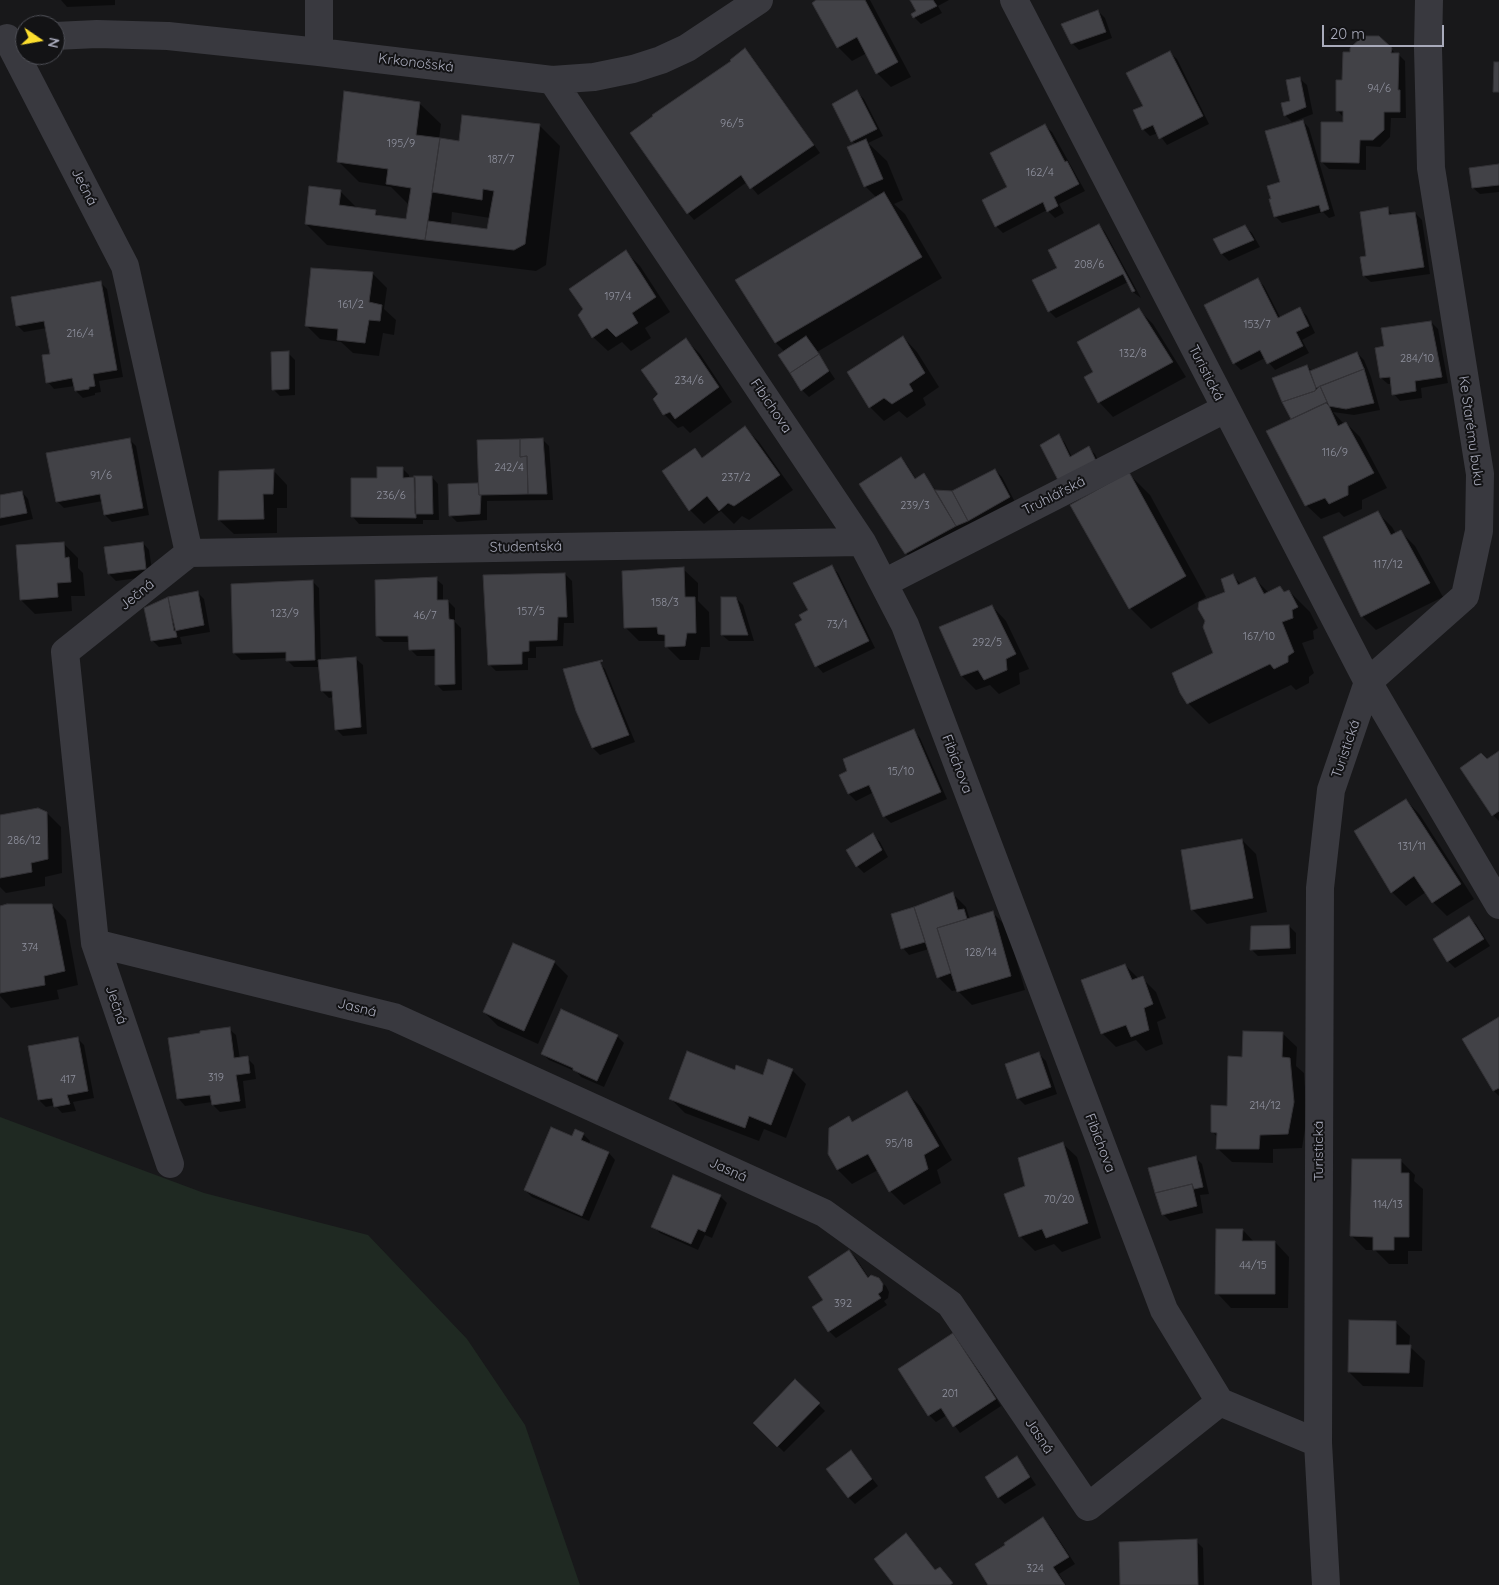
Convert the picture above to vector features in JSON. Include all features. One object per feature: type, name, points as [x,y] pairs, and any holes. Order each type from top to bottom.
[{"type":"street","points":[[319,52],[320,0]]},
{"type":"street","name":"Krkonošská","points":[[65,36],[97,34],[168,36],[552,80],[594,77],[633,69],[661,60],[687,48],[759,0]]},
{"type":"street","name":"Turistická","points":[[1014,0],[1368,682],[1332,790],[1320,888],[1318,1443],[1326,1585]]},
{"type":"street","name":"Ke Starému buku","points":[[1368,682],[1465,596],[1479,531],[1480,474],[1431,168],[1428,48],[1429,0]]},
{"type":"street","name":"Ječná","points":[[11,38],[125,266],[189,553],[65,652],[95,943],[170,1164]]},
{"type":"street","name":"Fibichova","points":[[552,80],[862,542],[884,583],[905,625],[1164,1310],[1220,1402]]},
{"type":"street","name":"Truhlářská","points":[[884,583],[1225,409]]},
{"type":"street","name":"Studentská","points":[[189,553],[862,542]]},
{"type":"street","points":[[1368,682],[1499,905]]},
{"type":"street","name":"Jasná","points":[[95,943],[394,1017],[824,1213],[950,1304],[1088,1508],[1220,1402]]},
{"type":"street","points":[[1220,1402],[1318,1443]]},
{"type":"shaded area","points":[[0,1117],[204,1193],[368,1235],[467,1339],[525,1425],[580,1585],[0,1585]]},
{"type":"building","points":[[816,0],[865,0],[898,62],[876,74],[857,37],[837,48],[812,3]]},
{"type":"building","points":[[910,0],[933,0],[937,6],[913,18],[911,14],[916,11]]},
{"type":"building","points":[[1098,10],[1106,32],[1071,44],[1061,24]]},
{"type":"building","points":[[1363,36],[1379,36],[1392,48],[1391,53],[1399,53],[1398,90],[1400,90],[1400,112],[1384,112],[1384,130],[1373,140],[1360,140],[1359,163],[1321,162],[1321,122],[1343,122],[1343,111],[1336,111],[1336,80],[1342,80],[1343,52],[1350,52],[1350,48]]},
{"type":"building","points":[[745,48],[814,145],[750,189],[741,175],[687,214],[630,133],[652,115],[731,61]]},
{"type":"building","points":[[1170,51],[1203,116],[1159,139],[1153,125],[1142,130],[1133,110],[1143,106],[1126,73]]},
{"type":"building","points":[[1494,62],[1499,62],[1499,92],[1493,92]]},
{"type":"building","points":[[1300,77],[1306,107],[1284,116],[1281,103],[1290,101],[1286,80]]},
{"type":"building","points":[[857,90],[877,129],[851,142],[832,104]]},
{"type":"building","points":[[344,91],[420,102],[416,135],[440,138],[425,240],[305,224],[309,186],[341,190],[339,205],[376,210],[375,215],[406,219],[411,188],[386,184],[388,169],[337,162]]},
{"type":"building","points":[[462,115],[540,124],[525,244],[514,250],[425,240],[428,221],[487,229],[494,191],[483,189],[482,200],[432,192],[440,138],[459,141]]},
{"type":"building","points":[[1303,120],[1329,209],[1321,212],[1319,205],[1274,217],[1267,186],[1280,182],[1265,131]]},
{"type":"building","points":[[1045,124],[1079,184],[1054,197],[1058,206],[1047,212],[1043,202],[995,227],[982,200],[1007,187],[990,153]]},
{"type":"building","points":[[866,139],[883,179],[864,187],[847,147]]},
{"type":"building","points":[[1499,164],[1499,185],[1472,188],[1469,168]]},
{"type":"building","points":[[884,192],[922,257],[775,343],[735,280]]},
{"type":"building","points":[[1388,207],[1389,215],[1415,212],[1424,267],[1363,276],[1360,257],[1366,256],[1360,212]]},
{"type":"building","points":[[1099,224],[1135,291],[1132,292],[1123,274],[1048,312],[1032,280],[1057,268],[1048,250]]},
{"type":"building","points":[[1245,225],[1254,240],[1221,254],[1213,239]]},
{"type":"building","points":[[626,250],[656,297],[632,313],[638,323],[616,337],[607,328],[592,338],[578,315],[583,309],[569,289]]},
{"type":"building","points":[[311,268],[373,272],[369,302],[382,305],[380,321],[369,320],[365,343],[337,340],[338,329],[305,326]]},
{"type":"building","points":[[1258,278],[1278,318],[1300,307],[1309,326],[1296,332],[1303,346],[1267,364],[1260,350],[1233,364],[1204,305]]},
{"type":"building","points":[[101,281],[117,370],[93,374],[95,386],[89,387],[89,389],[75,391],[72,378],[46,383],[42,355],[50,354],[44,321],[16,326],[11,297]]},
{"type":"building","points":[[1139,308],[1173,362],[1098,403],[1084,377],[1093,372],[1077,342]]},
{"type":"building","points":[[1431,321],[1442,377],[1415,381],[1416,391],[1392,395],[1390,377],[1380,378],[1375,348],[1384,346],[1381,328]]},
{"type":"building","points":[[806,336],[819,354],[790,373],[778,355]]},
{"type":"building","points":[[903,336],[925,373],[909,384],[913,391],[892,404],[884,398],[869,408],[847,372]]},
{"type":"building","points":[[686,338],[719,387],[675,419],[670,412],[663,415],[653,399],[658,394],[641,370]]},
{"type":"building","points":[[289,351],[289,389],[272,390],[271,352]]},
{"type":"building","points":[[1357,352],[1364,369],[1316,388],[1310,371]]},
{"type":"building","points":[[819,354],[829,371],[801,391],[790,373]]},
{"type":"building","points":[[1307,365],[1316,388],[1315,391],[1282,402],[1272,378]]},
{"type":"building","points":[[1364,369],[1374,403],[1346,409],[1329,406],[1320,386]]},
{"type":"building","points":[[1320,386],[1327,402],[1291,419],[1282,402],[1315,391]]},
{"type":"building","points":[[1326,403],[1338,426],[1346,422],[1374,473],[1348,486],[1348,495],[1329,504],[1325,498],[1305,506],[1266,431]]},
{"type":"building","points":[[745,426],[780,475],[734,506],[728,503],[719,511],[707,496],[689,511],[662,471],[695,448],[702,458]]},
{"type":"building","points":[[1059,434],[1070,457],[1089,446],[1097,463],[1060,484],[1040,445]]},
{"type":"building","points":[[130,438],[143,508],[104,515],[100,494],[56,502],[46,453]]},
{"type":"building","points":[[543,438],[547,494],[528,494],[527,456],[520,457],[520,439]]},
{"type":"building","points":[[520,439],[520,457],[527,456],[528,494],[479,495],[477,440]]},
{"type":"building","points":[[901,457],[915,479],[924,473],[956,526],[905,554],[859,484]]},
{"type":"building","points":[[377,467],[403,467],[403,478],[415,477],[416,518],[351,517],[351,478],[377,478]]},
{"type":"building","points":[[274,469],[273,494],[263,494],[264,519],[218,520],[219,471]]},
{"type":"building","points":[[995,469],[1010,497],[968,521],[952,491]]},
{"type":"building","points":[[1129,472],[1186,576],[1129,609],[1070,505]]},
{"type":"building","points":[[414,476],[432,476],[433,514],[415,514]]},
{"type":"building","points":[[478,483],[479,495],[481,495],[480,514],[449,516],[448,484]]},
{"type":"building","points":[[935,490],[952,491],[968,521],[956,526]]},
{"type":"building","points":[[22,491],[27,513],[0,518],[0,495]]},
{"type":"building","points":[[1378,511],[1391,535],[1401,530],[1430,583],[1361,617],[1323,537]]},
{"type":"building","points":[[64,542],[65,558],[69,557],[71,582],[57,583],[58,597],[20,600],[16,545]]},
{"type":"building","points":[[143,542],[146,569],[108,574],[104,547]]},
{"type":"building","points":[[832,565],[869,641],[815,667],[795,624],[802,620],[799,615],[808,610],[793,583]]},
{"type":"building","points":[[684,567],[685,597],[695,597],[696,633],[687,633],[685,646],[665,647],[665,635],[658,634],[657,627],[624,628],[622,571]]},
{"type":"building","points":[[565,573],[567,617],[558,617],[557,640],[529,641],[529,651],[522,652],[522,664],[488,665],[483,575]]},
{"type":"building","points":[[1233,574],[1238,585],[1255,577],[1264,594],[1280,586],[1284,592],[1289,590],[1298,607],[1292,610],[1293,618],[1282,622],[1294,652],[1288,656],[1288,662],[1274,669],[1270,664],[1187,704],[1180,693],[1172,673],[1213,653],[1203,627],[1205,621],[1198,609],[1199,602],[1225,592],[1221,579]]},
{"type":"building","points":[[437,577],[437,600],[448,600],[449,619],[454,620],[455,684],[435,685],[435,649],[409,650],[408,636],[376,636],[375,580]]},
{"type":"building","points":[[313,580],[315,660],[286,661],[286,652],[233,653],[231,584]]},
{"type":"building","points":[[198,591],[204,625],[174,631],[168,597]]},
{"type":"building","points":[[168,597],[177,637],[151,641],[144,608]]},
{"type":"building","points":[[721,597],[736,597],[748,635],[721,635]]},
{"type":"building","points":[[992,605],[1016,654],[1006,659],[1007,670],[984,680],[978,670],[961,676],[939,627]]},
{"type":"building","points":[[356,657],[361,727],[335,730],[332,691],[321,691],[318,660]]},
{"type":"building","points":[[602,660],[600,662],[629,735],[592,748],[576,711],[563,669]]},
{"type":"building","points":[[914,729],[941,792],[883,817],[869,785],[848,794],[839,775],[847,771],[843,759]]},
{"type":"building","points":[[1499,751],[1499,811],[1492,816],[1460,768],[1481,753],[1487,759]]},
{"type":"building","points":[[1406,799],[1461,884],[1432,903],[1414,876],[1391,893],[1354,831]]},
{"type":"building","points":[[38,808],[47,812],[48,859],[31,863],[32,872],[0,878],[0,815]]},
{"type":"building","points":[[873,833],[882,850],[856,867],[846,850]]},
{"type":"building","points":[[1242,839],[1253,898],[1191,910],[1181,850]]},
{"type":"building","points":[[953,892],[958,910],[964,909],[967,919],[937,928],[951,973],[937,978],[914,907]]},
{"type":"building","points":[[7,904],[52,904],[65,971],[44,976],[45,985],[0,993],[0,906]]},
{"type":"building","points":[[914,907],[925,942],[901,949],[891,914]]},
{"type":"building","points":[[993,911],[1011,976],[957,992],[937,928]]},
{"type":"building","points":[[1469,916],[1484,939],[1447,962],[1433,939]]},
{"type":"building","points":[[1289,925],[1290,948],[1250,950],[1251,926]]},
{"type":"building","points":[[513,943],[555,961],[524,1031],[483,1012]]},
{"type":"building","points":[[1125,964],[1132,980],[1143,976],[1153,1004],[1144,1008],[1149,1030],[1131,1037],[1126,1025],[1101,1034],[1081,980]]},
{"type":"building","points":[[561,1009],[618,1035],[597,1081],[541,1054]]},
{"type":"building","points":[[1499,1017],[1499,1088],[1493,1091],[1462,1039]]},
{"type":"building","points":[[230,1027],[234,1058],[248,1056],[250,1073],[236,1075],[240,1101],[212,1105],[210,1095],[177,1099],[168,1038]]},
{"type":"building","points":[[1243,1031],[1283,1032],[1282,1057],[1290,1058],[1294,1102],[1288,1134],[1260,1135],[1259,1149],[1216,1149],[1217,1133],[1211,1132],[1211,1105],[1227,1106],[1228,1056],[1242,1057]]},
{"type":"building","points":[[78,1037],[88,1091],[67,1095],[70,1104],[54,1107],[52,1098],[38,1100],[28,1046]]},
{"type":"building","points":[[687,1051],[735,1070],[736,1065],[763,1075],[768,1059],[793,1069],[771,1125],[749,1116],[745,1128],[669,1099]]},
{"type":"building","points":[[1039,1052],[1051,1087],[1017,1099],[1005,1064]]},
{"type":"building","points":[[907,1091],[939,1146],[924,1155],[928,1169],[889,1192],[868,1154],[837,1170],[828,1154],[829,1128],[849,1116],[852,1122]]},
{"type":"building","points":[[551,1127],[572,1136],[575,1129],[584,1133],[581,1140],[609,1152],[582,1216],[524,1190]]},
{"type":"building","points":[[1063,1142],[1088,1223],[1046,1238],[1042,1229],[1019,1237],[1004,1194],[1025,1186],[1018,1158]]},
{"type":"building","points":[[1196,1156],[1203,1187],[1194,1189],[1192,1184],[1155,1193],[1148,1168]]},
{"type":"building","points":[[1352,1159],[1401,1159],[1401,1173],[1409,1173],[1409,1237],[1394,1237],[1394,1250],[1373,1250],[1373,1237],[1350,1236]]},
{"type":"building","points":[[673,1175],[721,1195],[705,1232],[698,1229],[691,1244],[651,1227]]},
{"type":"building","points":[[1192,1184],[1197,1206],[1162,1215],[1155,1193]]},
{"type":"building","points":[[1216,1229],[1243,1229],[1242,1241],[1275,1241],[1275,1294],[1215,1294]]},
{"type":"building","points":[[849,1250],[868,1278],[871,1275],[879,1278],[883,1284],[882,1291],[878,1294],[881,1298],[828,1332],[812,1307],[823,1300],[808,1277]]},
{"type":"building","points":[[1349,1320],[1396,1321],[1396,1345],[1411,1345],[1409,1373],[1348,1372]]},
{"type":"building","points":[[953,1333],[996,1399],[953,1427],[941,1408],[928,1416],[898,1369]]},
{"type":"building","points":[[795,1379],[820,1403],[777,1447],[753,1423]]},
{"type":"building","points":[[851,1450],[872,1479],[848,1498],[826,1469]]},
{"type":"building","points":[[1017,1456],[1030,1477],[998,1498],[985,1477]]},
{"type":"building","points":[[1043,1517],[1069,1557],[1053,1567],[1065,1585],[988,1585],[975,1564]]},
{"type":"building","points":[[906,1533],[935,1570],[940,1567],[953,1583],[950,1585],[894,1585],[874,1559]]},
{"type":"building","points":[[1197,1539],[1198,1585],[1120,1585],[1119,1542]]}]
